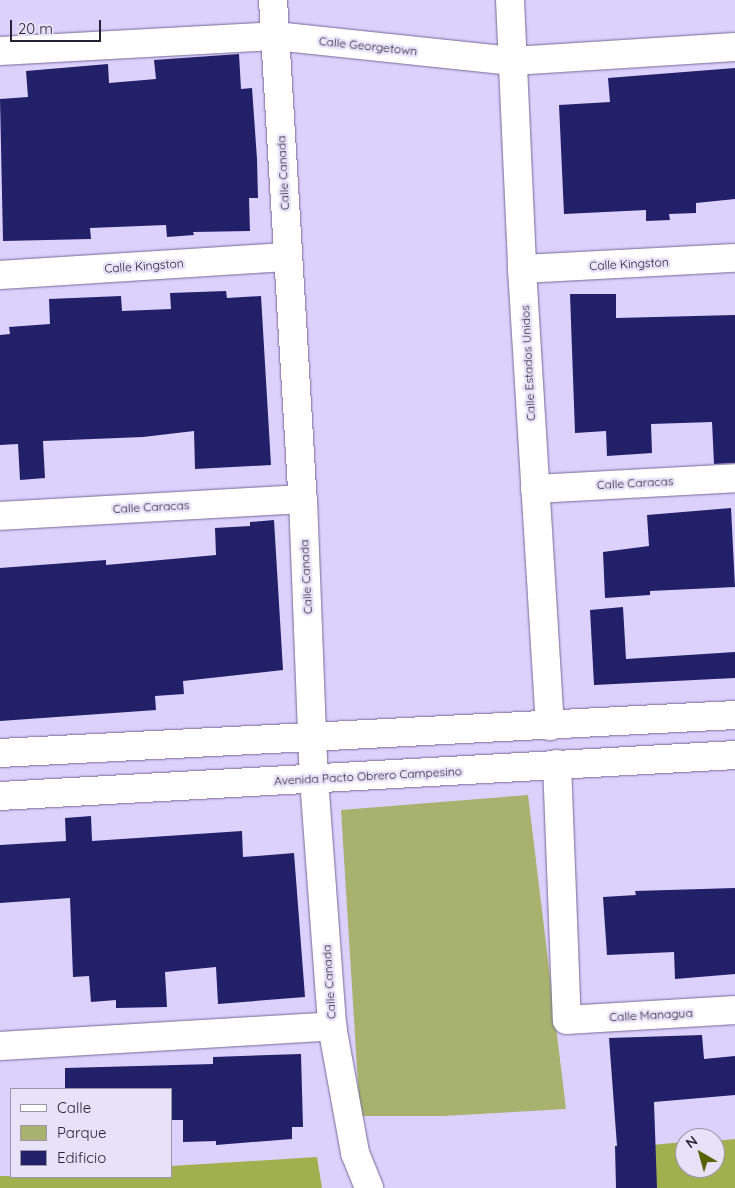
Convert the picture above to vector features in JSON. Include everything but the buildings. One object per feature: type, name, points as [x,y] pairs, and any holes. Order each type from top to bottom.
[{"type":"street","name":"Calle Canada","points":[[273,0],[302,499],[314,736],[314,779],[332,1026],[355,1153],[369,1188]]},
{"type":"street","name":"Calle Estados Unidos","points":[[510,0],[522,269],[550,726]]},
{"type":"street","name":"Calle Georgetown","points":[[0,51],[275,36],[513,61],[735,47]]},
{"type":"street","name":"Calle Kingston","points":[[0,275],[287,257]]},
{"type":"street","name":"Calle Kingston","points":[[522,269],[735,258]]},
{"type":"street","name":"Calle Caracas","points":[[535,489],[735,478]]},
{"type":"street","name":"Calle Caracas","points":[[0,516],[302,499]]},
{"type":"street","points":[[0,753],[735,715]]},
{"type":"street","name":"Avenida Pacto Obrero Campesino","points":[[0,796],[735,755]]},
{"type":"street","name":"Calle Managua","points":[[557,764],[566,1020],[735,1010]]},
{"type":"street","points":[[0,1046],[332,1026]]},
{"type":"green space","points":[[528,795],[566,1109],[443,1116],[360,1116],[341,810]]},
{"type":"green space","points":[[735,1139],[735,1188],[652,1188],[651,1145],[675,1143],[675,1178],[725,1178],[725,1140]]},
{"type":"green space","points":[[317,1157],[322,1188],[0,1188],[0,1176],[10,1176],[10,1178],[172,1178],[172,1166]]}]
